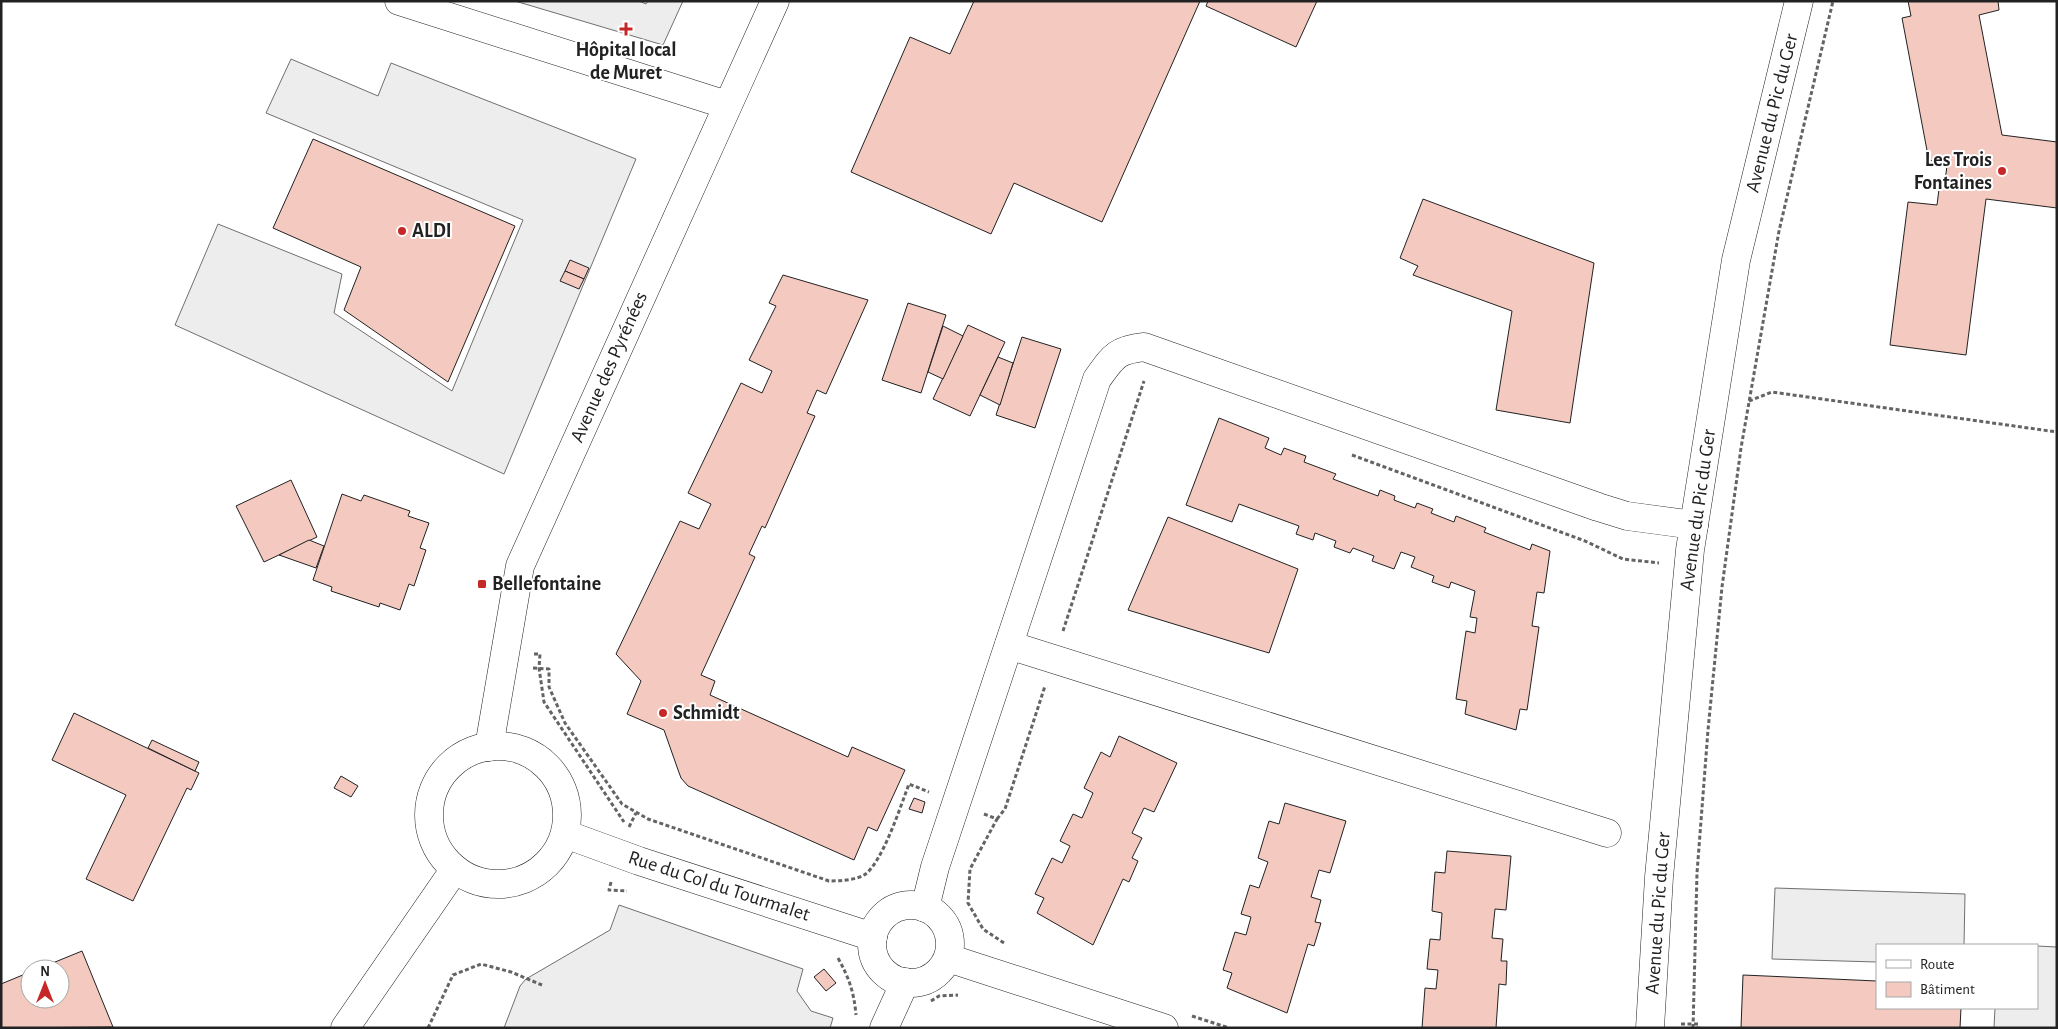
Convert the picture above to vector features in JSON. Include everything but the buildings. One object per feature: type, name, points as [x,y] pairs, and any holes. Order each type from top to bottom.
[{"type":"street","points":[[399,1],[727,105]]},
{"type":"street","name":"Avenue des Pyrénées","points":[[489,747],[520,566],[775,1]]},
{"type":"street","name":"Avenue du Pic du Ger","points":[[1650,1028],[1659,877],[1690,550],[1736,260],[1800,1]]},
{"type":"street","points":[[925,908],[935,867],[1097,379],[1111,360],[1125,349],[1144,347],[1554,493],[1627,516],[1694,526]]},
{"type":"street","points":[[1009,645],[1607,833]]},
{"type":"street","points":[[489,747],[508,747],[527,752],[544,763],[556,778],[564,795],[567,815],[565,834],[557,852],[544,866],[528,877],[510,883],[490,884],[471,879],[455,869],[443,857],[435,844],[429,820],[432,796],[438,781],[447,768],[459,758],[473,751],[489,747]]},
{"type":"street","name":"Rue du Col du Tourmalet","points":[[565,834],[873,937]]},
{"type":"street","points":[[345,1028],[455,869]]},
{"type":"street","points":[[912,905],[925,908],[937,915],[946,925],[950,938],[948,958],[936,975],[924,981],[911,983],[897,980],[886,974],[877,963],[873,951],[873,937],[878,924],[887,914],[899,907],[912,905]]},
{"type":"street","points":[[948,958],[1164,1028]]},
{"type":"street","points":[[884,1028],[905,982]]},
{"type":"path","points":[[1693,1028],[1697,873],[1722,587],[1741,448],[1779,230],[1833,1]]},
{"type":"path","points":[[1004,942],[983,929],[968,904],[970,869],[997,819],[1005,809],[1143,380],[1152,384]]},
{"type":"path","points":[[1712,416],[1772,392],[2057,432]]},
{"type":"path","points":[[1343,452],[1585,541]]},
{"type":"path","points":[[504,660],[540,654],[539,668],[544,702],[625,822],[606,849]]},
{"type":"path","points":[[504,660],[549,669],[549,687],[565,722],[622,804],[648,819],[830,881],[844,880],[865,874],[882,852],[909,784],[997,819]]},
{"type":"path","points":[[428,1028],[453,975],[481,964],[511,972],[542,985]]},
{"type":"shaded area","name":"Hôpital local de Muret","points":[[515,1],[639,1],[646,4],[648,1],[683,1],[663,45]]},
{"type":"shaded area","points":[[291,59],[378,96],[391,63],[636,159],[504,474],[175,325],[218,224],[342,274],[334,313],[452,391],[523,220],[266,113]]},
{"type":"shaded area","points":[[1775,888],[1965,894],[1964,944],[1876,944],[1876,962],[1772,959]]},
{"type":"shaded area","points":[[619,905],[803,969],[797,991],[811,1011],[833,1018],[830,1028],[504,1028],[520,986],[526,979],[610,930]]},
{"type":"shaded area","points":[[2038,946],[2057,947],[2057,1028],[1994,1028],[1995,1009],[2038,1009]]},
{"type":"place","name":"Hôpital local de Muret","points":[[626,29]]},
{"type":"place","name":"Les Trois Fontaines","points":[[2002,171]]},
{"type":"place","name":"ALDI","points":[[402,231]]},
{"type":"place","name":"Bellefontaine","points":[[482,584]]},
{"type":"place","name":"Schmidt","points":[[663,713]]}]
